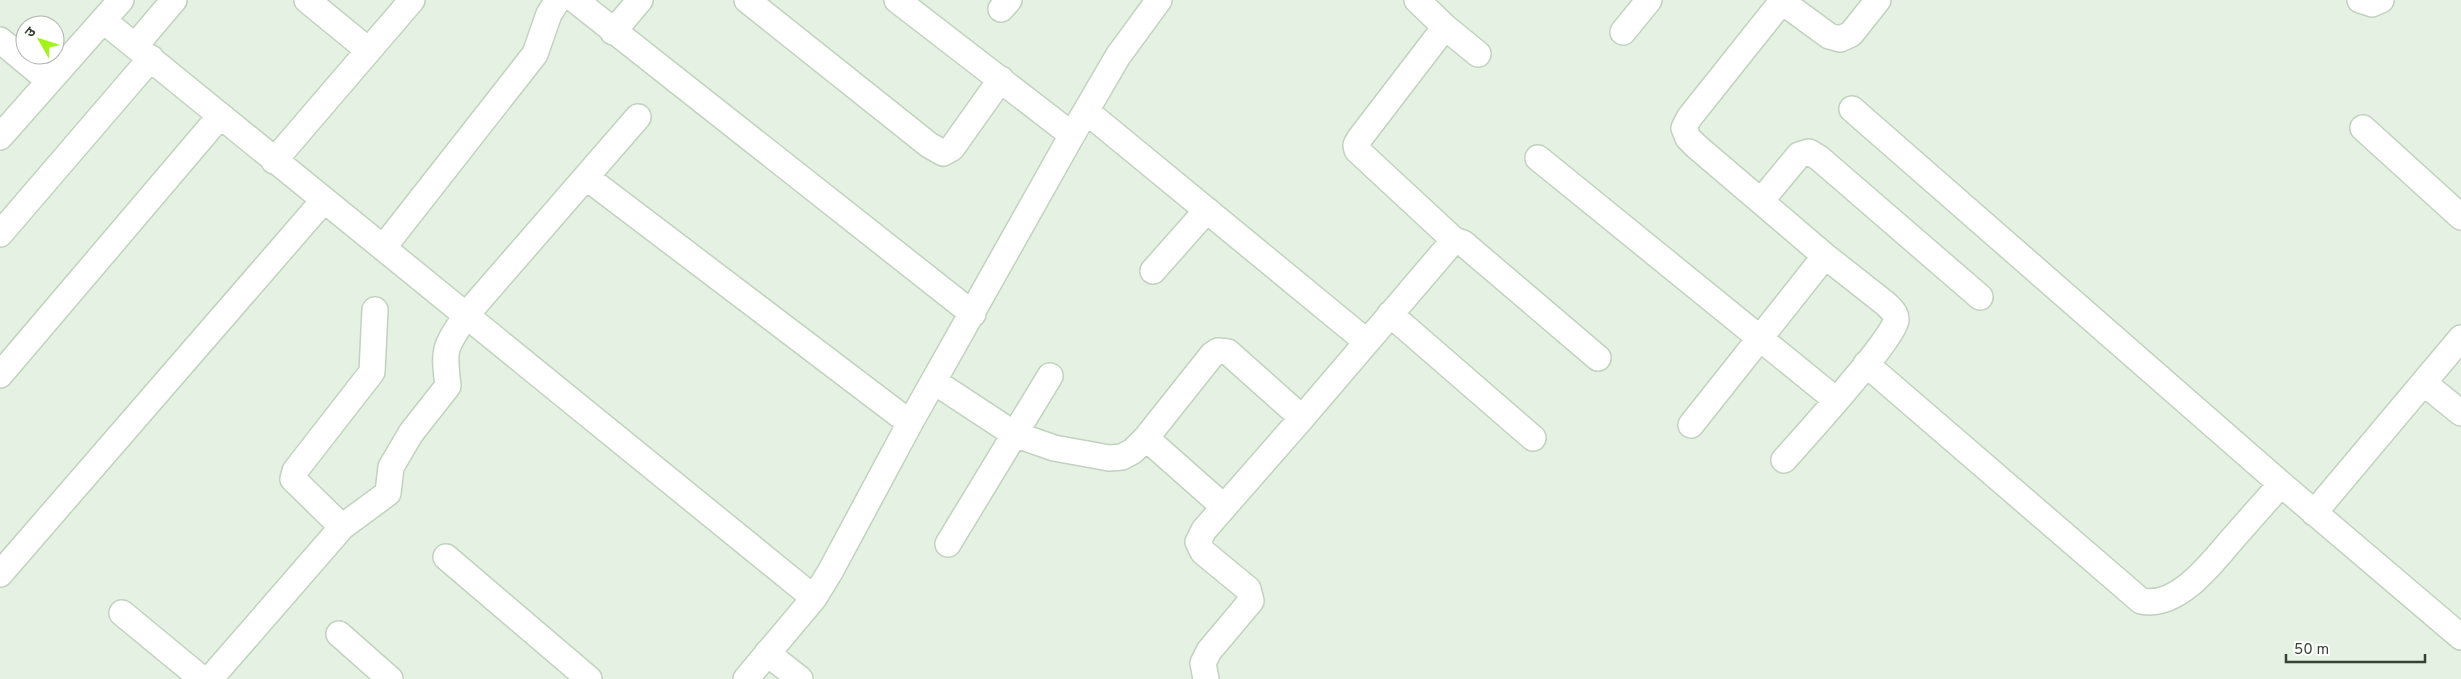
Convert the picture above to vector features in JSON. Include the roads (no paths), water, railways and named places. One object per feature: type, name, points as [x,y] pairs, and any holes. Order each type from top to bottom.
[{"type":"street","points":[[0,137],[48,80],[104,21],[121,0]]},
{"type":"street","points":[[0,234],[143,52],[174,0]]},
{"type":"street","points":[[307,0],[368,50]]},
{"type":"street","points":[[274,161],[412,0]]},
{"type":"street","points":[[383,248],[535,54],[549,14],[558,0]]},
{"type":"street","points":[[575,0],[613,32],[973,314]]},
{"type":"street","points":[[613,32],[640,0]]},
{"type":"street","points":[[747,0],[929,145],[943,153],[952,148],[1001,79]]},
{"type":"street","points":[[897,0],[1072,135]]},
{"type":"street","points":[[746,679],[814,598],[852,535],[910,423],[935,382],[1072,135],[1118,56],[1159,0]]},
{"type":"street","points":[[1417,0],[1478,54]]},
{"type":"street","points":[[1623,32],[1649,0]]},
{"type":"street","points":[[1784,460],[1894,330],[1896,320],[1894,312],[1696,146],[1688,138],[1684,128],[1689,118],[1782,1],[1830,36],[1840,39],[1852,34],[1878,0]]},
{"type":"street","points":[[2360,0],[2372,4],[2381,0]]},
{"type":"street","points":[[104,21],[274,161],[467,314],[814,598]]},
{"type":"street","points":[[1445,26],[1356,145],[1361,156],[1454,240],[1463,243],[1598,358]]},
{"type":"street","points":[[0,40],[48,80]]},
{"type":"street","points":[[1852,108],[2314,513],[2461,637]]},
{"type":"street","points":[[1086,111],[1367,342]]},
{"type":"street","points":[[0,375],[220,116]]},
{"type":"street","points":[[210,679],[342,526],[388,493],[391,467],[411,433],[448,386],[445,355],[447,345],[467,314],[638,117]]},
{"type":"street","points":[[2363,128],[2461,217]]},
{"type":"street","points":[[1761,201],[1799,155],[1809,152],[1819,158],[1980,298]]},
{"type":"street","points":[[1538,158],[1836,400]]},
{"type":"street","points":[[586,177],[910,423]]},
{"type":"street","points":[[0,574],[324,200]]},
{"type":"street","points":[[1154,271],[1207,210]]},
{"type":"street","points":[[1206,679],[1203,663],[1209,651],[1251,601],[1248,589],[1203,552],[1198,542],[1204,530],[1454,240]]},
{"type":"street","points":[[1691,425],[1759,337],[1826,256]]},
{"type":"street","points":[[342,526],[293,479],[295,471],[372,372],[375,310]]},
{"type":"street","points":[[1390,314],[1533,438]]},
{"type":"street","points":[[2314,513],[2461,338]]},
{"type":"street","points":[[935,382],[1014,434],[1054,448],[1109,458],[1122,457],[1146,438],[1212,354],[1218,351],[1228,352],[1302,418]]},
{"type":"street","points":[[1866,364],[2141,601],[2150,603],[2159,601],[2192,583],[2281,484]]},
{"type":"street","points":[[948,544],[1050,376]]},
{"type":"street","points":[[2424,383],[2461,414]]},
{"type":"street","points":[[1146,438],[1224,507]]},
{"type":"street","points":[[446,557],[589,679]]},
{"type":"street","points":[[122,613],[202,679]]},
{"type":"street","points":[[339,634],[390,679]]},
{"type":"street","points":[[767,653],[800,679]]}]
